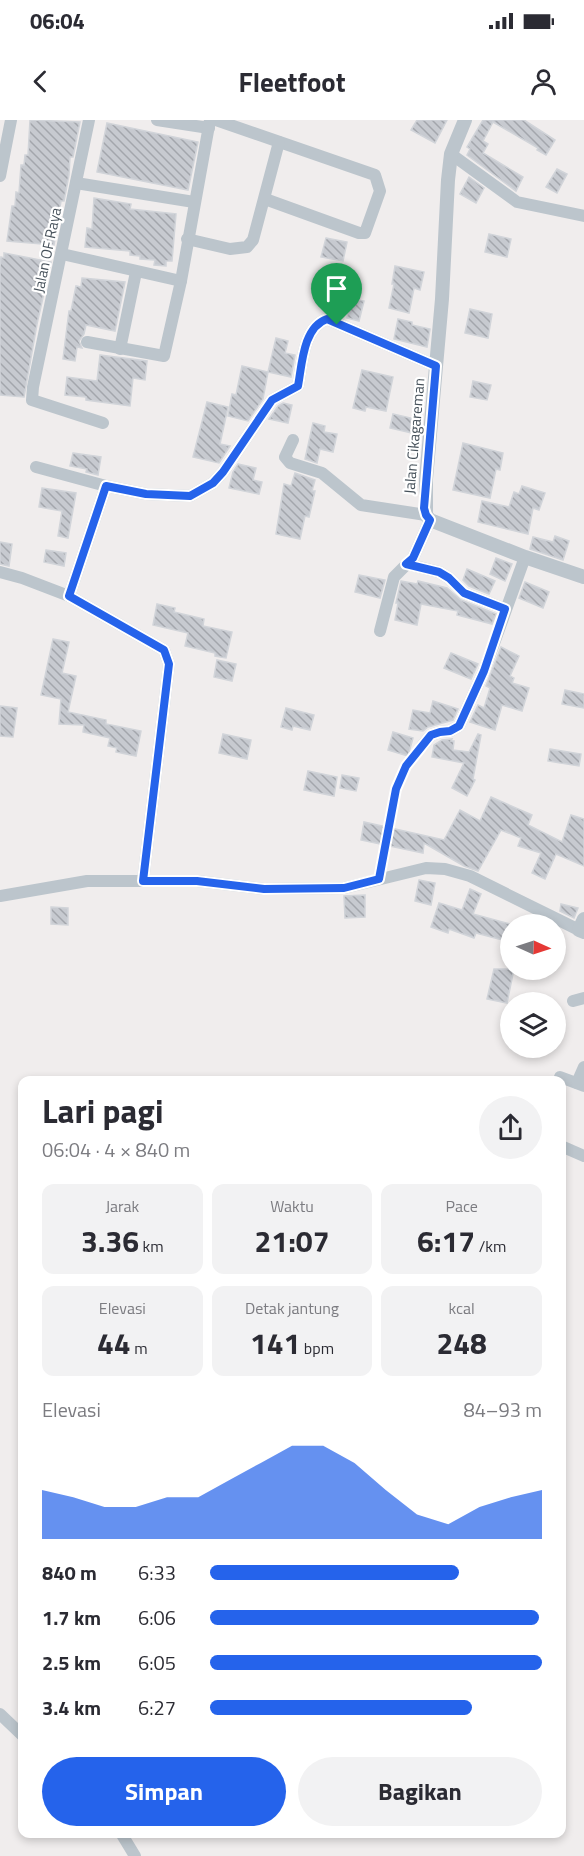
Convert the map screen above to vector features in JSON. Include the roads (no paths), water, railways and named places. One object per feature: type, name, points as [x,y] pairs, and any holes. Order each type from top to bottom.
[{"type":"street","points":[[0,176],[11,120]]},
{"type":"street","name":"Jalan OF Raya","points":[[89,120],[32,400],[103,423]]},
{"type":"street","points":[[157,120],[211,123],[279,142],[375,175],[380,191],[365,233],[359,233],[265,199]]},
{"type":"street","name":"Jalan Cikagareman","points":[[428,518],[426,479],[451,154],[465,120]]},
{"type":"street","points":[[87,342],[164,356],[181,281],[194,202],[211,123]]},
{"type":"street","points":[[188,238],[230,249],[247,248],[253,240],[279,142]]},
{"type":"street","points":[[451,154],[517,202],[584,216]]},
{"type":"street","points":[[76,183],[194,202]]},
{"type":"street","points":[[62,254],[181,281]]},
{"type":"street","points":[[120,349],[136,272]]},
{"type":"street","points":[[36,467],[146,494],[190,496],[213,483],[230,463],[272,400],[298,386],[307,340],[320,321],[327,319],[436,366]]},
{"type":"street","points":[[293,440],[285,457],[290,463],[322,473],[361,505],[428,518],[525,557],[584,577]]},
{"type":"street","points":[[69,596],[106,486]]},
{"type":"street","points":[[380,631],[394,577],[413,558],[428,518]]},
{"type":"street","points":[[422,746],[431,735],[450,731],[459,726],[484,671],[525,557]]},
{"type":"street","points":[[406,564],[439,572],[449,578],[464,593],[505,609]]},
{"type":"street","points":[[0,572],[69,596],[164,650],[169,664],[143,881]]},
{"type":"street","points":[[0,896],[87,881],[197,881],[264,889],[344,888],[426,868],[445,869],[480,881],[582,927]]},
{"type":"street","points":[[566,1079],[580,1085],[584,1067]]},
{"type":"street","points":[[566,1148],[584,1156]]},
{"type":"street","points":[[0,1714],[18,1731]]},
{"type":"street","points":[[124,1838],[135,1856]]}]
